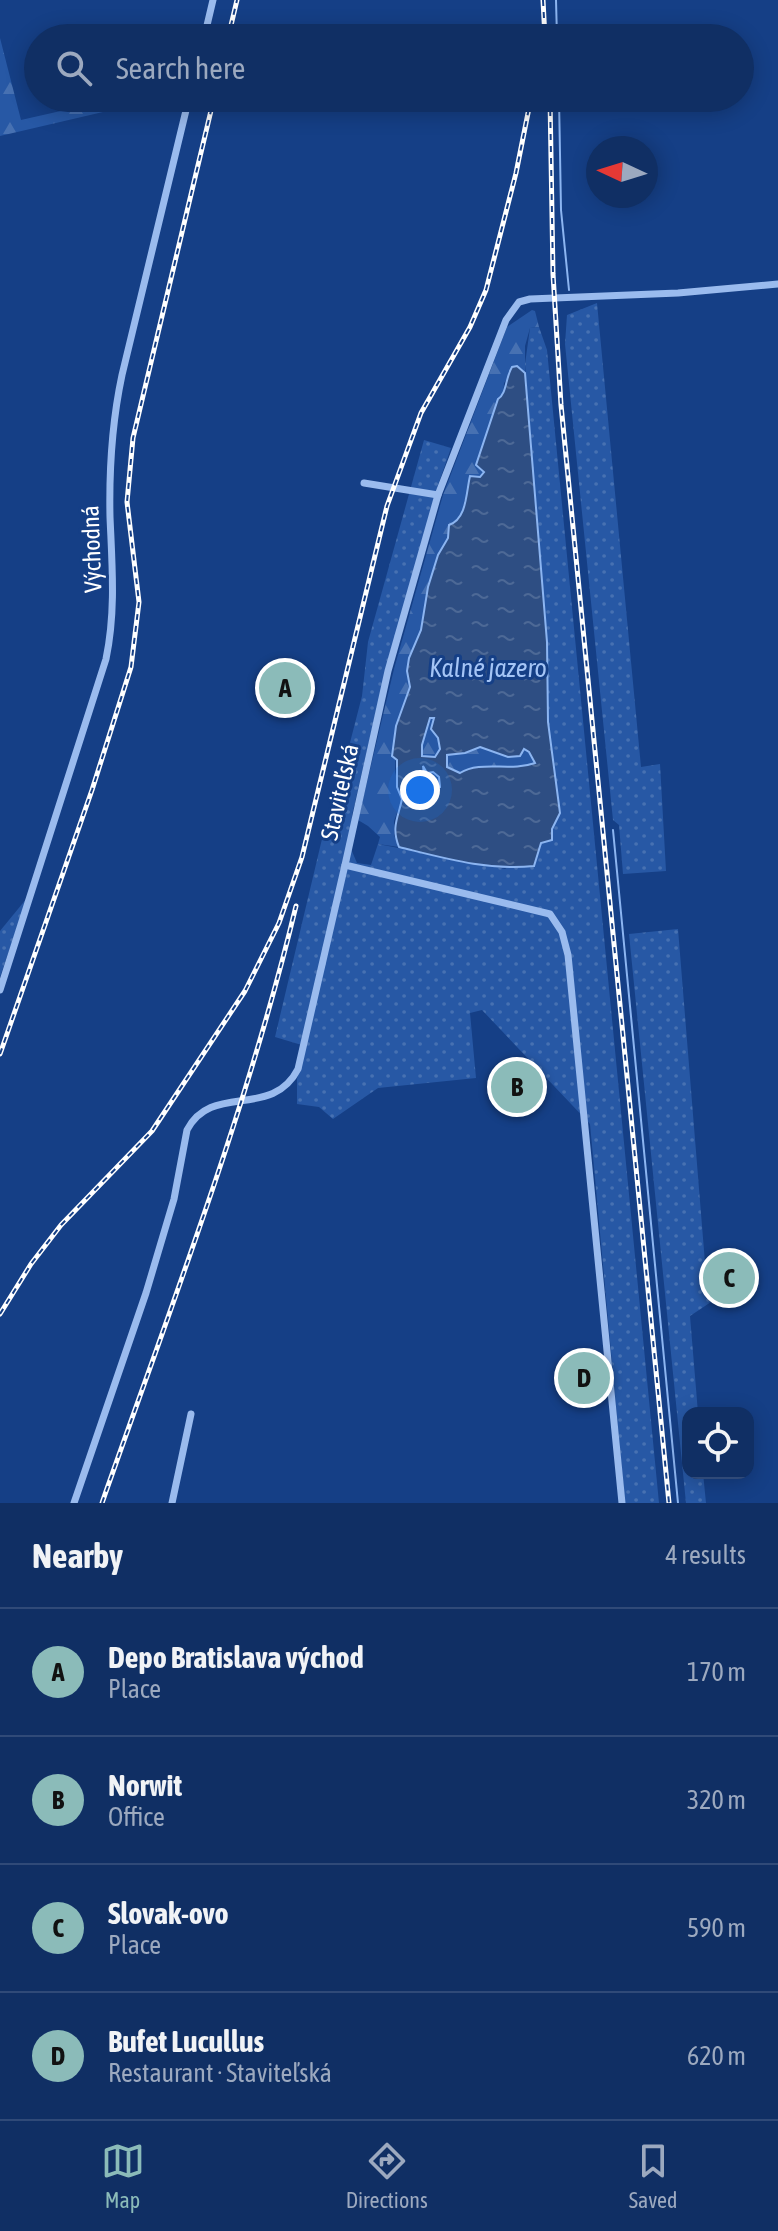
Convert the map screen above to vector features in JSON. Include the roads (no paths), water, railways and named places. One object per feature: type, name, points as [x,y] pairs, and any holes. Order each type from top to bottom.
[{"type":"street","points":[[207,24],[213,0]]},
{"type":"street","name":"Východná","points":[[0,990],[106,659],[113,601],[110,488],[117,404],[186,112]]},
{"type":"street","name":"Staviteľská","points":[[622,1503],[569,964],[562,932],[550,914],[345,865],[388,671],[438,495],[506,320],[519,302],[554,296],[678,293],[778,284]]},
{"type":"street","points":[[364,483],[438,495]]},
{"type":"street","points":[[74,1503],[170,1212],[180,1176],[187,1130],[192,1120],[209,1107],[260,1099],[275,1093],[292,1080],[298,1069],[345,865]]},
{"type":"street","points":[[172,1503],[191,1414]]},
{"type":"water","name":"Kalné jazero","points":[[517,366],[525,373],[547,642],[548,722],[560,813],[552,829],[552,840],[541,843],[534,866],[500,867],[399,847],[395,828],[402,799],[397,787],[397,760],[392,756],[396,726],[410,687],[407,671],[409,658],[421,630],[428,587],[438,555],[448,538],[449,525],[462,511],[470,476],[480,477],[484,472],[476,465],[512,367]],"holes":[[[430,718],[434,718],[431,729],[438,738],[440,749],[435,757],[422,756]],[[480,747],[508,757],[520,756],[524,749],[535,763],[516,767],[477,767],[460,773],[447,767],[447,755]],[[423,766],[427,773],[433,772],[439,777],[440,787],[429,790]]]},
{"type":"waterway","points":[[556,0],[557,24]]},
{"type":"waterway","points":[[559,112],[561,210],[569,290]]},
{"type":"waterway","points":[[613,830],[678,1503]]},
{"type":"railway","points":[[231,24],[237,0]]},
{"type":"railway","points":[[543,0],[544,24]]},
{"type":"railway","points":[[0,1054],[92,790],[131,667],[139,602],[127,502],[133,438],[211,112]]},
{"type":"railway","points":[[0,1314],[31,1264],[61,1225],[152,1131],[245,991],[279,923],[302,857],[387,506],[421,413],[470,327],[486,290],[528,112]]},
{"type":"railway","points":[[550,112],[553,274],[561,405],[669,1503]]},
{"type":"railway","points":[[102,1503],[231,1133],[255,1058],[296,906]]},
{"type":"place","name":"Depo Bratislava východ","points":[[285,688]]},
{"type":"place","name":"Norwit","points":[[517,1087]]},
{"type":"place","name":"Slovak-ovo","points":[[729,1278]]},
{"type":"place","name":"Bufet Lucullus","points":[[584,1378]]}]
